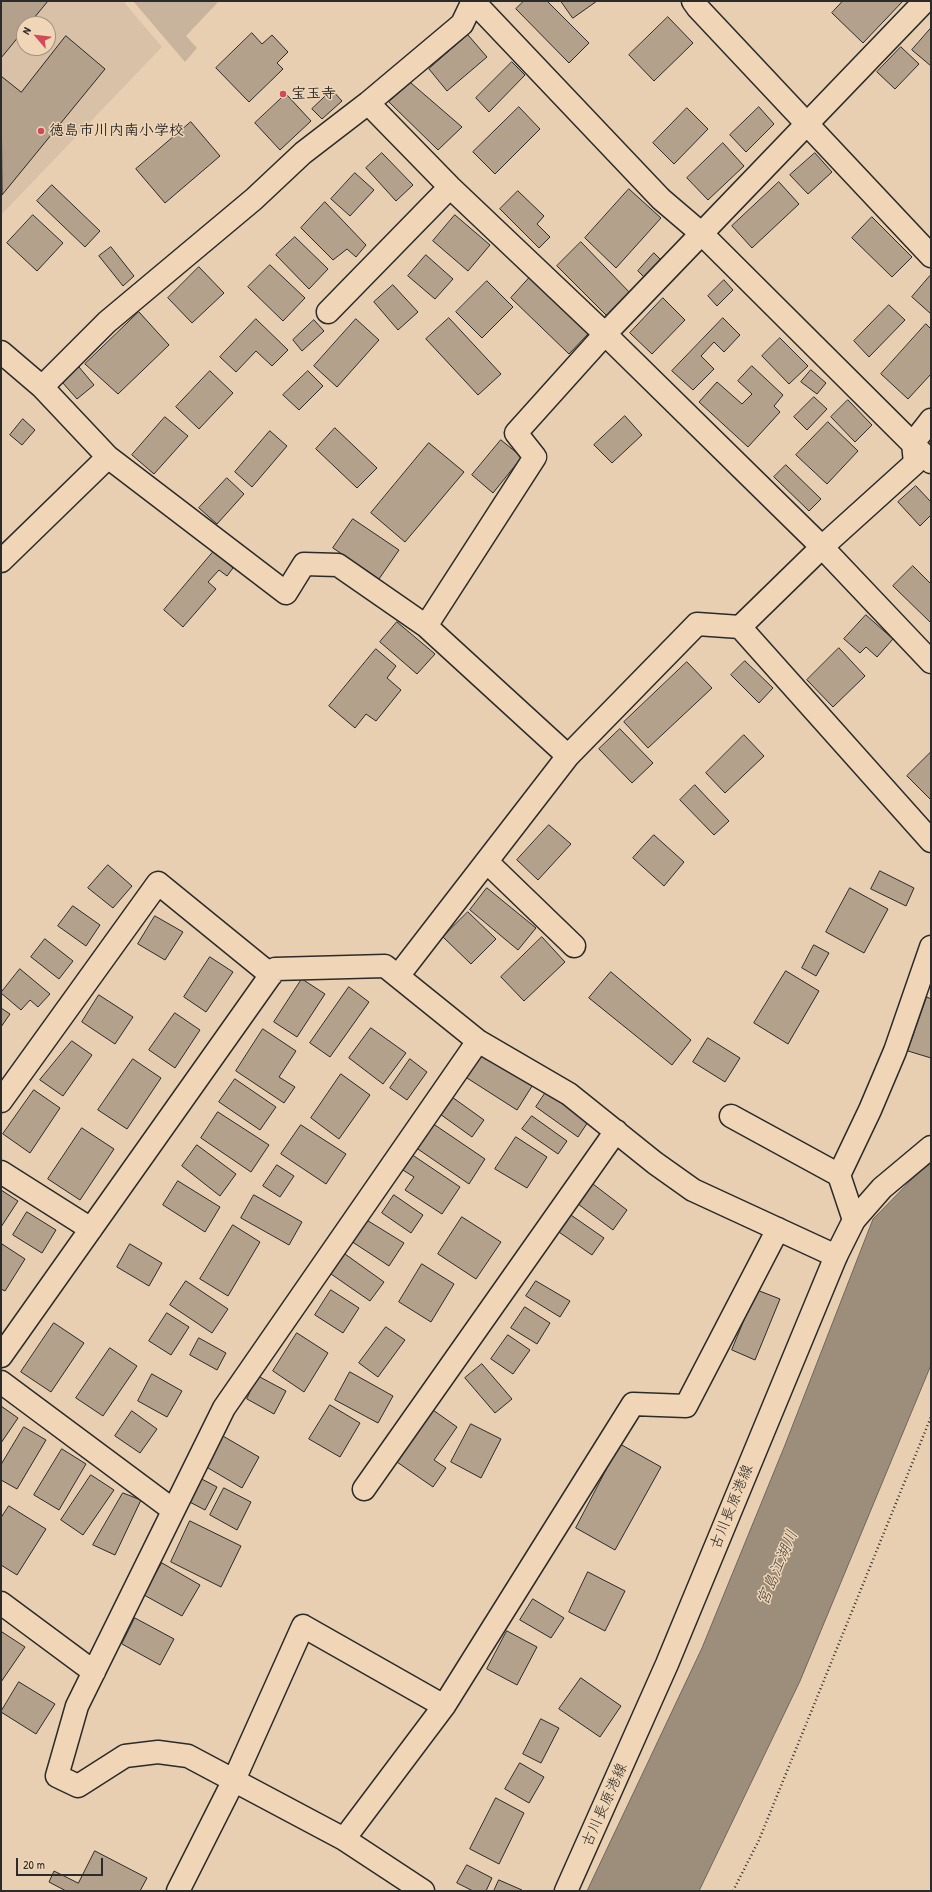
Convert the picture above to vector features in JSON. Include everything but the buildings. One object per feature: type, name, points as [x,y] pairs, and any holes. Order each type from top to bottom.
[{"type":"street","points":[[42,387],[107,322],[254,199],[303,153],[368,103],[462,24],[473,1],[661,199],[702,234],[931,462]]},
{"type":"street","points":[[693,1],[931,256]]},
{"type":"street","points":[[426,626],[535,457],[516,433],[605,334],[925,1]]},
{"type":"street","points":[[368,103],[450,187],[605,334],[822,547],[931,662]]},
{"type":"street","points":[[328,312],[450,187]]},
{"type":"street","points":[[1,352],[42,387],[108,457],[286,593],[304,564],[338,565],[426,626],[568,756]]},
{"type":"street","points":[[740,627],[822,547],[914,463],[913,443],[931,420]]},
{"type":"street","points":[[1,561],[108,457]]},
{"type":"street","points":[[398,976],[568,756],[697,624],[740,627],[931,841]]},
{"type":"street","points":[[486,862],[574,946]]},
{"type":"street","points":[[1,1101],[158,883],[271,975]]},
{"type":"street","points":[[839,1175],[870,1110],[895,1051],[931,947]]},
{"type":"street","points":[[1,1356],[275,969],[385,966],[478,1041],[569,1094],[655,1163],[693,1190],[836,1256]]},
{"type":"street","points":[[423,1891],[344,1839],[188,1756],[158,1752],[125,1756],[78,1786],[57,1776],[78,1706],[224,1408],[478,1041]]},
{"type":"street","points":[[731,1116],[839,1175],[854,1220]]},
{"type":"street","points":[[364,1489],[616,1131]]},
{"type":"street","name":"古川長原港線","points":[[566,1891],[667,1664],[836,1256],[854,1220],[882,1188],[931,1147]]},
{"type":"street","points":[[1,1172],[91,1229]]},
{"type":"street","points":[[344,1839],[444,1706],[633,1404],[686,1406],[778,1229]]},
{"type":"street","points":[[1,1382],[173,1510]]},
{"type":"street","points":[[1,1603],[94,1672]]},
{"type":"street","points":[[178,1891],[234,1780],[304,1626],[444,1706]]},
{"type":"path","points":[[733,1891],[759,1840],[931,1417]]},
{"type":"shaded area","name":"徳島市川内南小学校","points":[[1,1],[123,1],[162,47],[1,215]]},
{"type":"shaded area","points":[[133,1],[219,1],[186,36],[197,48],[185,62]]},
{"type":"water","name":"宮島江湖川","points":[[931,1163],[931,1365],[800,1681],[699,1891],[587,1891],[702,1648],[785,1445],[873,1219],[922,1169]]},
{"type":"place","name":"宝玉寺","points":[[283,94]]},
{"type":"place","name":"徳島市川内南小学校","points":[[41,131]]}]
